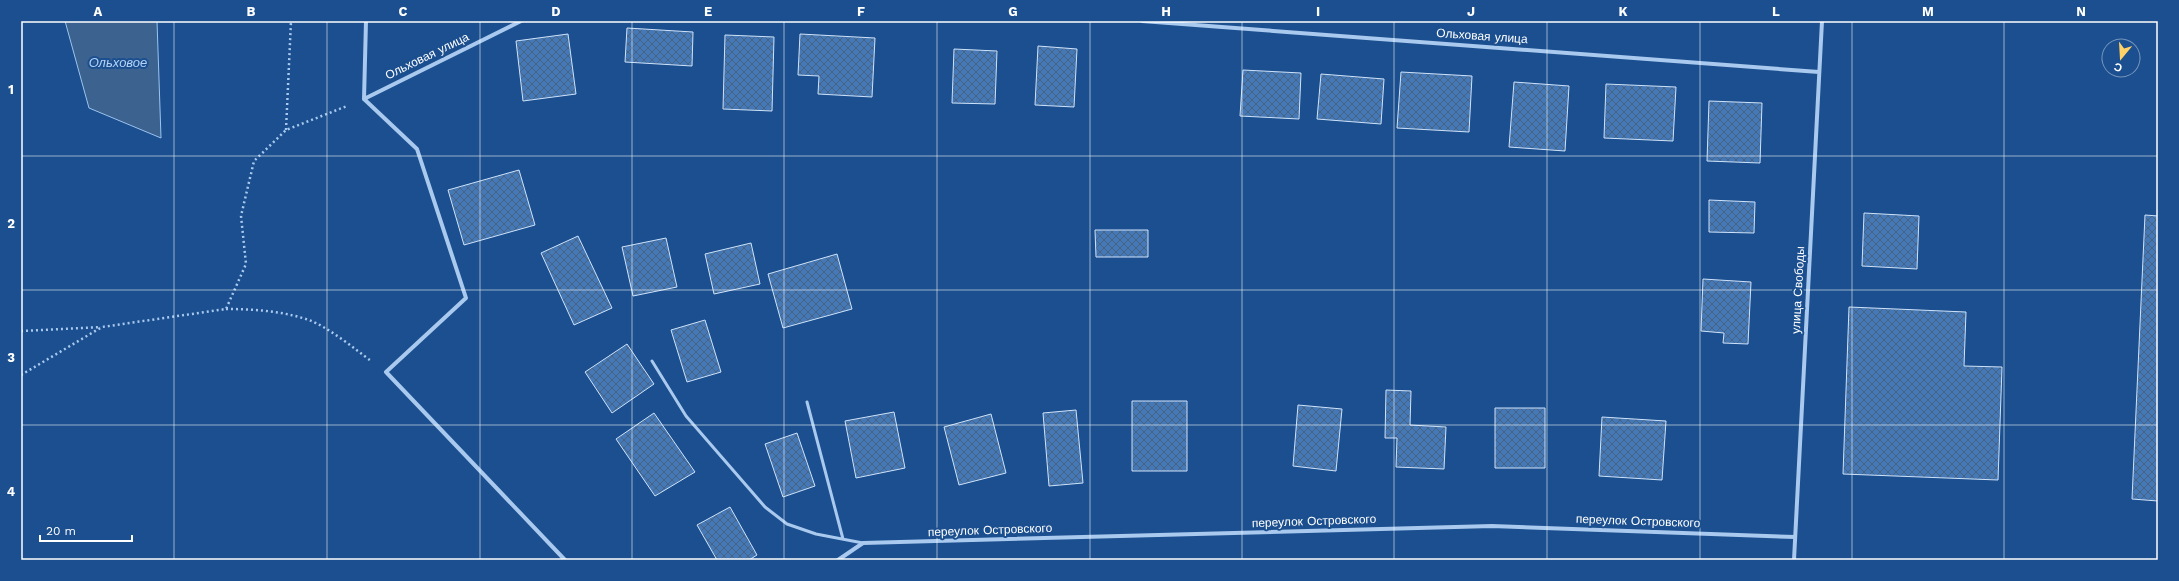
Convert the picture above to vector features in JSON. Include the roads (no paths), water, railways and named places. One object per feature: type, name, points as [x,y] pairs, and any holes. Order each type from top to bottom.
[{"type":"street","points":[[366,21],[364,99],[417,149],[466,298],[386,372],[565,560]]},
{"type":"street","name":"Ольховая улица","points":[[364,99],[521,21]]},
{"type":"street","name":"Ольховая улица","points":[[1142,21],[1819,72]]},
{"type":"street","name":"улица Свободы","points":[[1794,560],[1822,21]]},
{"type":"street","name":"переулок Островского","points":[[863,543],[1492,526],[1795,537]]},
{"type":"street","points":[[838,560],[863,543]]},
{"type":"lane","points":[[652,360],[686,416],[764,507],[787,524],[816,534],[863,543]]},
{"type":"lane","points":[[807,402],[843,539]]},
{"type":"water","name":"Ольховое","points":[[65,21],[157,21],[161,138],[89,108]]}]
